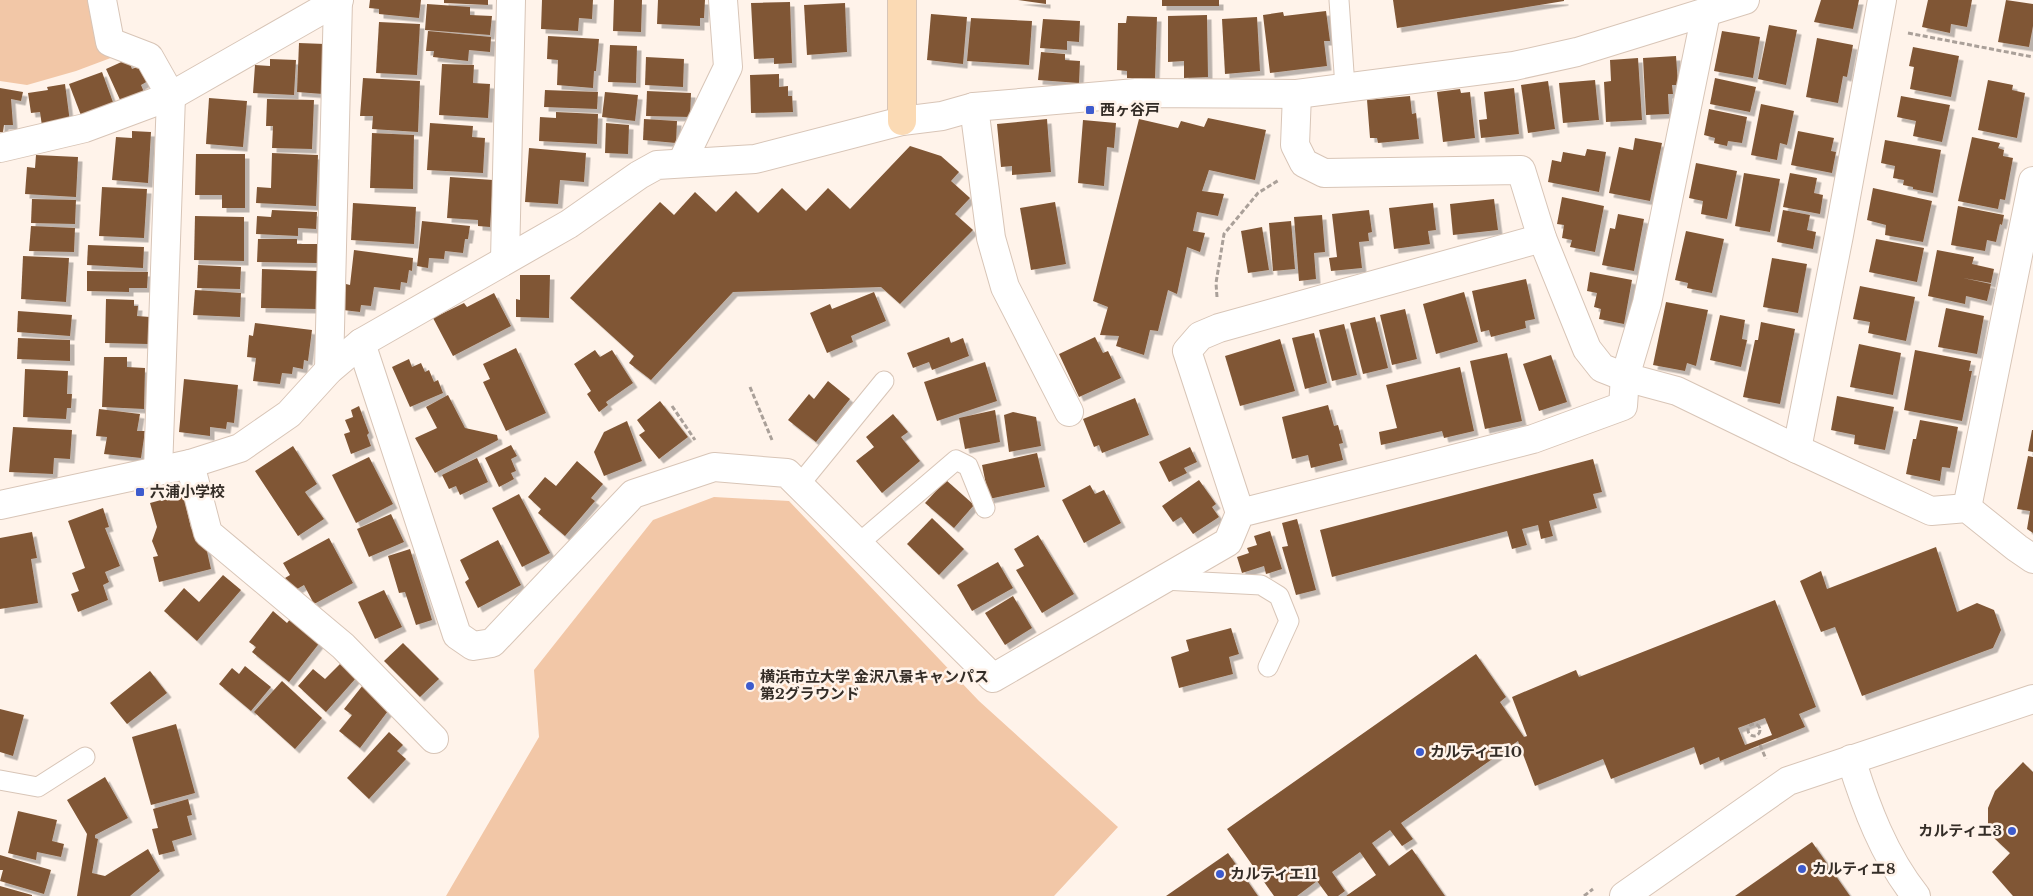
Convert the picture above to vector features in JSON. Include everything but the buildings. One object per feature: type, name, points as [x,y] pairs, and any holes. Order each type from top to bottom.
[{"type":"street","points":[[102,0],[110,42],[149,56],[171,96],[158,472]]},
{"type":"street","points":[[0,148],[85,128],[171,96],[338,0]]},
{"type":"street","points":[[329,370],[338,0]]},
{"type":"street","points":[[505,260],[511,0]]},
{"type":"street","points":[[682,162],[728,67],[723,0]]},
{"type":"street","points":[[902,0],[902,121]]},
{"type":"street","points":[[0,505],[158,472],[240,448],[289,414],[329,370],[361,343],[570,224],[639,174],[657,165],[755,159],[902,121],[942,116],[974,107],[1136,93],[1297,94],[1514,66],[1577,52],[1745,0]]},
{"type":"street","points":[[1796,449],[1839,235],[1882,0]]},
{"type":"street","points":[[1240,513],[1533,439],[1623,406],[1625,377],[1647,303],[1706,12]]},
{"type":"street","points":[[1297,94],[1295,145],[1304,163],[1324,173],[1521,170],[1542,238],[1587,349],[1602,368],[1625,377],[1677,391],[1796,449],[1931,511],[1967,508],[2033,559]]},
{"type":"street","points":[[974,107],[991,238],[1006,287],[1069,412]]},
{"type":"street","points":[[1967,508],[2033,181]]},
{"type":"street","points":[[361,343],[457,635],[472,646],[492,643],[633,494],[714,467],[794,478],[993,678],[1228,542],[1240,513],[1187,351],[1200,336],[1219,328],[1542,238]]},
{"type":"street","points":[[190,464],[208,533],[344,646],[434,739]]},
{"type":"street","points":[[1624,896],[1788,781],[2033,698]]},
{"type":"street","points":[[1851,759],[1863,798],[1882,841],[1910,894]]},
{"type":"lane","points":[[1339,0],[1344,87]]},
{"type":"lane","points":[[794,478],[884,381]]},
{"type":"lane","points":[[859,543],[956,460],[968,466],[985,508]]},
{"type":"lane","points":[[1161,580],[1261,585],[1279,596],[1289,621],[1268,667]]},
{"type":"lane","points":[[0,780],[38,787],[85,757]]},
{"type":"path","points":[[1902,32],[2033,57]]},
{"type":"path","points":[[1219,328],[1216,283],[1224,234],[1258,193],[1304,163]]},
{"type":"path","points":[[750,387],[794,478]]},
{"type":"path","points":[[672,406],[714,467]]},
{"type":"path","points":[[1752,724],[1760,728],[1757,738],[1748,732],[1752,724]]},
{"type":"shaded area","points":[[0,0],[93,0],[116,56],[76,71],[27,85],[0,81]]},
{"type":"shaded area","name":"横浜市立大学 金沢八景キャンパス 第2グラウンド","points":[[714,497],[789,501],[979,701],[1118,827],[1054,896],[446,896],[539,737],[534,670],[653,520]]},
{"type":"place","name":"西ヶ谷戸","points":[[1090,110]]},
{"type":"place","name":"六浦小学校","points":[[140,492]]},
{"type":"place","name":"横浜市立大学 金沢八景キャンパス 第2グラウンド","points":[[750,686]]},
{"type":"place","name":"カルティエ10","points":[[1420,752]]},
{"type":"place","name":"カルティエ3","points":[[2012,831]]},
{"type":"place","name":"カルティエ8","points":[[1802,869]]},
{"type":"place","name":"カルティエ11","points":[[1220,874]]}]
